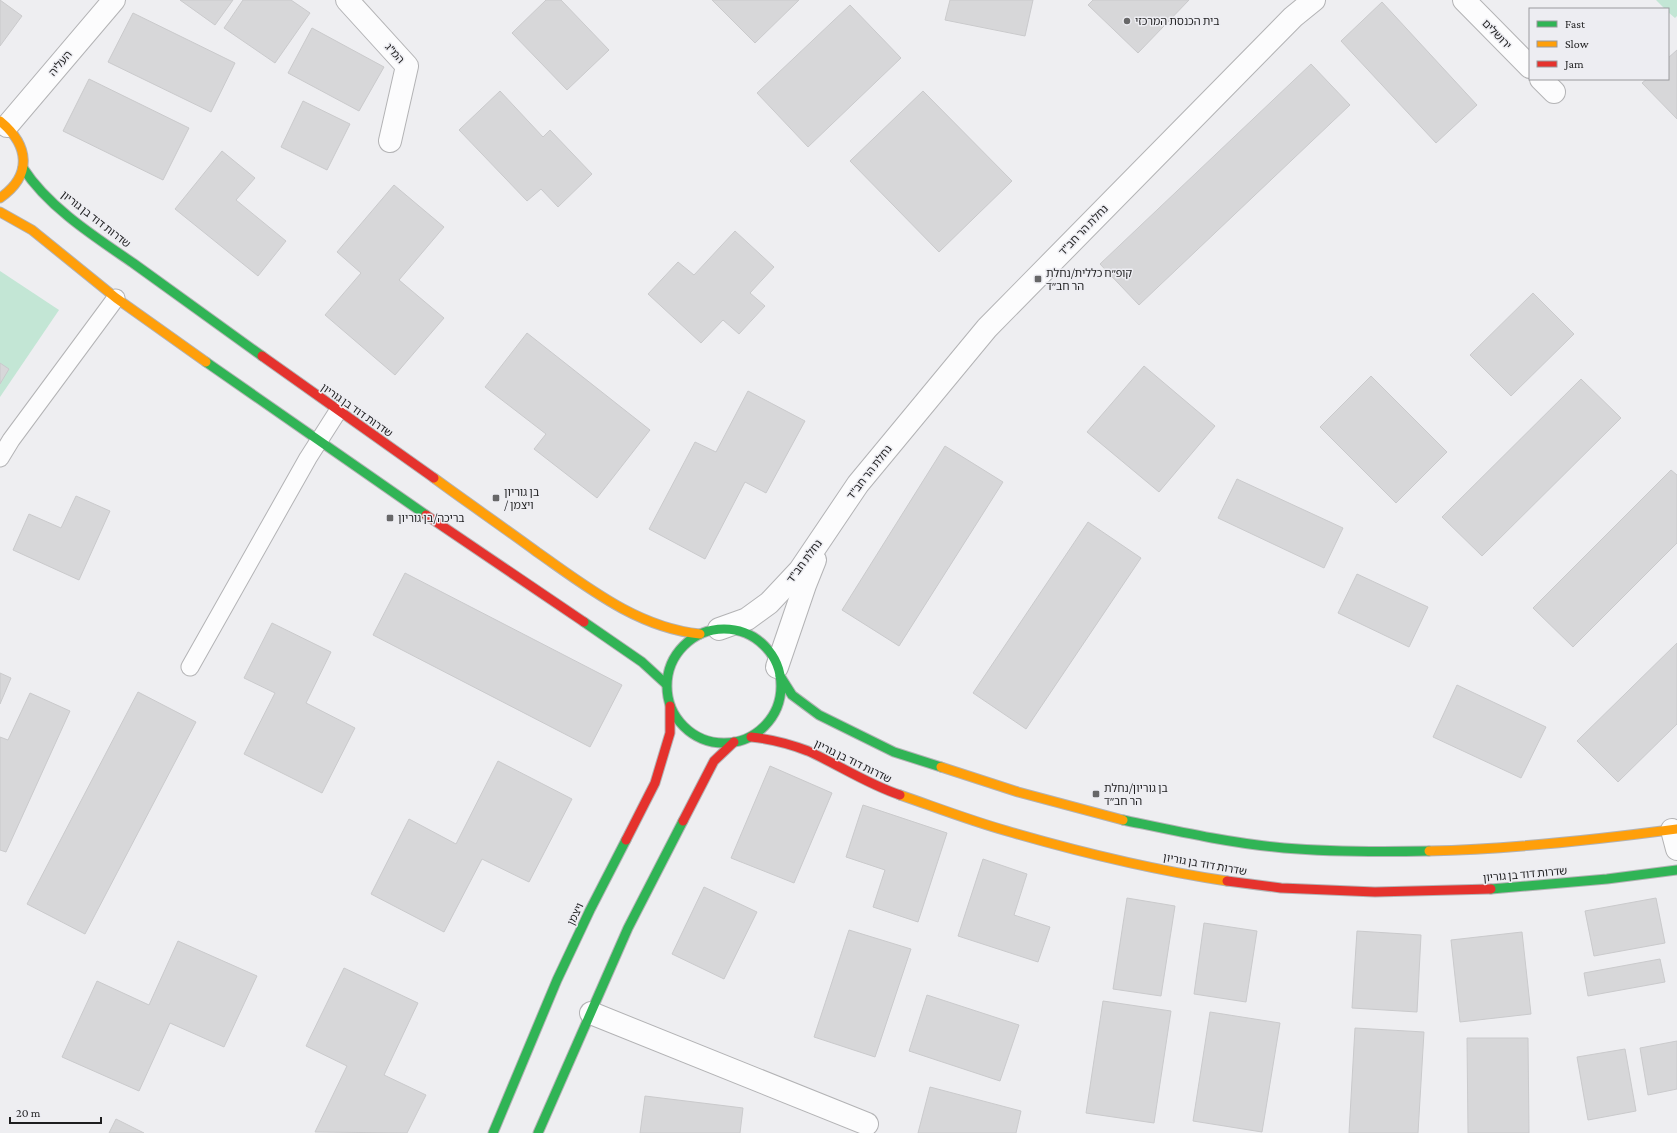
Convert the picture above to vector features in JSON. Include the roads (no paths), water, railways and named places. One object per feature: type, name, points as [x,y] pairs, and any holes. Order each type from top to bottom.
[{"type":"street","name":"העליה","points":[[4,123],[114,0]]},
{"type":"street","name":"המ\"ג","points":[[347,0],[407,66],[390,141]]},
{"type":"street","points":[[1296,8],[1314,0]]},
{"type":"street","name":"ירושלים","points":[[1464,0],[1529,66]]},
{"type":"street","name":"נחלת הר חב\"ד","points":[[827,530],[858,484],[987,328],[1296,8]]},
{"type":"street","points":[[0,198],[13,188],[20,179],[24,157],[16,134],[4,123]]},
{"type":"street","name":"שדרות דוד בן גוריון","points":[[23,168],[28,178],[42,193],[103,242],[338,411],[614,605],[656,624],[685,634],[710,632]]},
{"type":"street","points":[[0,212],[32,230],[116,298],[318,441],[642,662],[666,684]]},
{"type":"street","name":"נחלת חב\"ד","points":[[710,632],[746,619],[769,603],[800,570],[827,530]]},
{"type":"street","name":"נחלת חב\"ד","points":[[779,671],[805,585],[827,530]]},
{"type":"street","points":[[779,671],[781,691],[772,717],[762,728],[751,736],[734,742],[718,743],[702,739],[688,731],[677,720],[670,706],[666,684],[669,669],[676,654],[686,642],[710,632],[737,631],[755,638],[768,650],[792,695],[819,715],[894,752],[1025,794],[1110,817],[1208,838],[1284,848],[1375,852],[1477,850],[1602,839],[1675,836]]},
{"type":"street","name":"ויצמן","points":[[493,1133],[557,980],[590,910],[655,783],[670,733],[670,706]]},
{"type":"street","name":"שדרות דוד בן גוריון","points":[[751,736],[768,739],[807,751],[879,788],[1006,831],[1101,856],[1208,878],[1280,888],[1383,892],[1479,890],[1607,879],[1677,870]]},
{"type":"street","points":[[538,1133],[628,928],[714,761],[734,742]]},
{"type":"street","points":[[591,1012],[867,1124]]},
{"type":"lane","points":[[0,458],[11,440],[116,298]]},
{"type":"lane","points":[[190,667],[318,441],[338,411]]},
{"type":"place","name":"בית הכנסת המרכזי","points":[[1127,21]]},
{"type":"place","name":"קופ״ח כללית/נחלת הר חב״ד","points":[[1038,279]]},
{"type":"place","name":"בן גוריון / ויצמן","points":[[496,498]]},
{"type":"place","name":"בריכה/בן גוריון","points":[[390,518]]},
{"type":"place","name":"בן גוריון/נחלת הר חב״ד","points":[[1096,794]]}]
